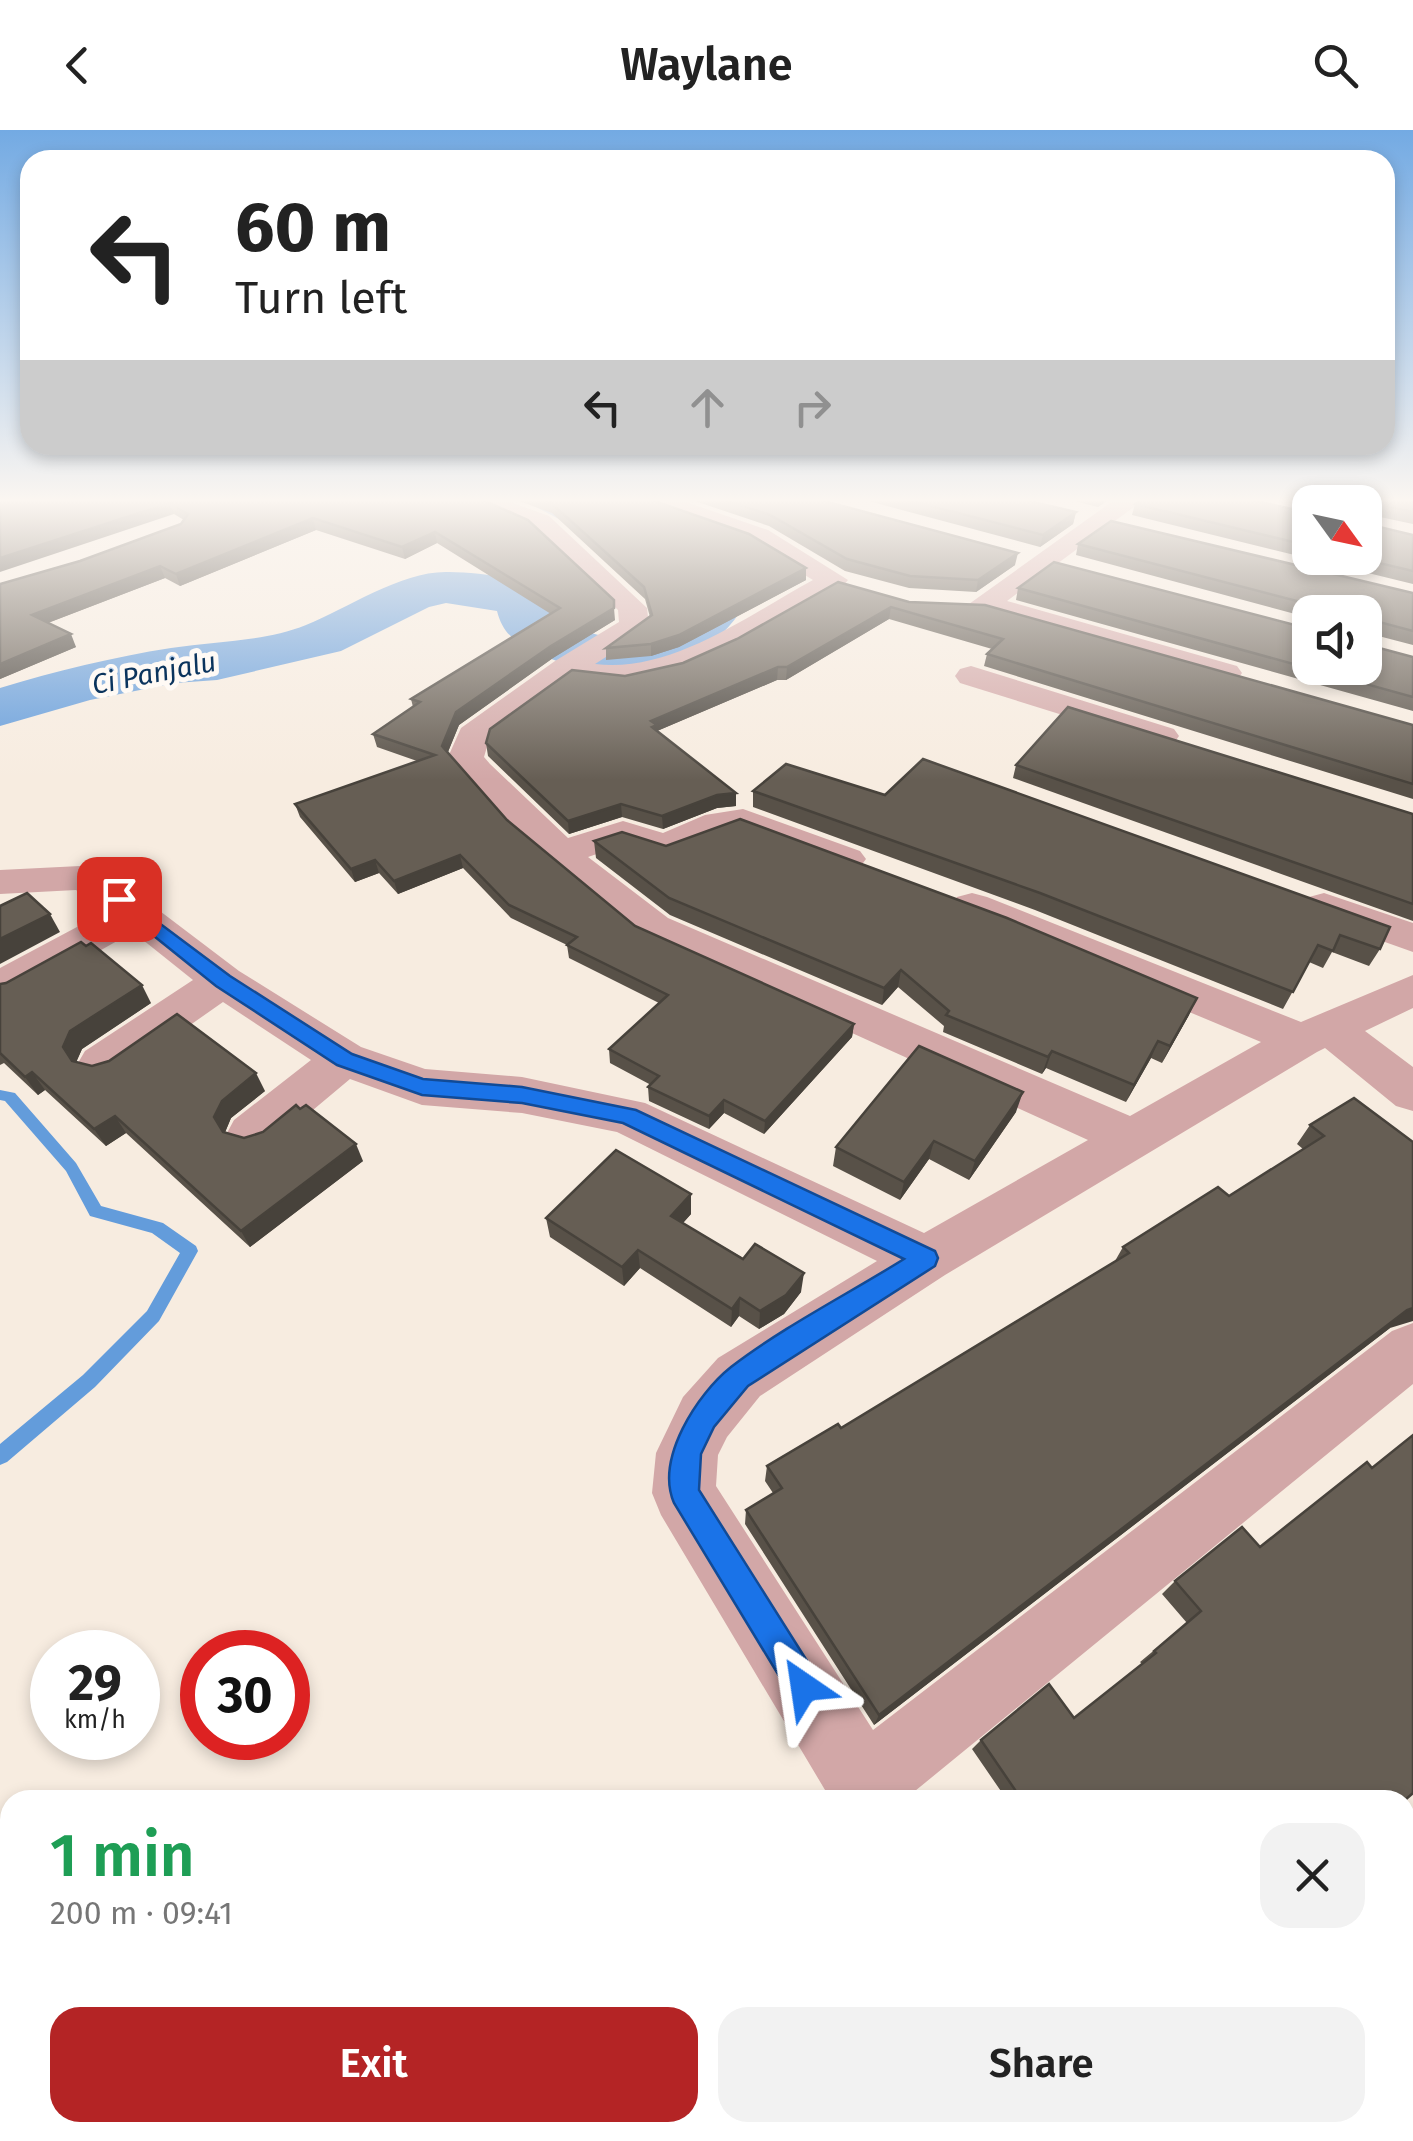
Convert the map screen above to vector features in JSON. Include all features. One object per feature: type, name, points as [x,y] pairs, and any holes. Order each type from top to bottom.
[{"type":"street","points":[[615,592],[632,608],[634,626],[473,736],[466,757],[477,772],[588,881],[652,927],[1132,1138]]},
{"type":"street","points":[[580,660],[612,675],[646,672],[739,632],[812,592]]},
{"type":"street","points":[[993,592],[970,604],[1264,684]]},
{"type":"street","points":[[971,676],[1190,745]]},
{"type":"street","points":[[563,853],[623,832],[665,848],[718,822],[743,820],[873,869]]},
{"type":"street","points":[[0,882],[80,878],[101,886],[223,981],[344,1059],[422,1087],[522,1095],[628,1116],[926,1258]]},
{"type":"street","points":[[928,889],[1316,1034],[1413,1093]]},
{"type":"street","points":[[1285,892],[1413,938]]},
{"type":"street","points":[[0,987],[138,912]]},
{"type":"street","points":[[102,1063],[223,981]]},
{"type":"street","points":[[868,1790],[684,1493],[687,1454],[704,1418],[739,1377],[926,1258],[1316,1034],[1413,990]]},
{"type":"street","points":[[252,1133],[344,1059]]},
{"type":"street","points":[[871,1790],[1413,1349]]},
{"type":"building","points":[[0,592],[92,592],[32,615],[71,634],[0,664]]},
{"type":"building","points":[[533,592],[605,592],[614,600],[614,608],[456,712],[442,746],[507,820],[635,926],[854,1024],[765,1121],[724,1100],[709,1116],[648,1087],[659,1076],[609,1049],[668,995],[567,945],[577,937],[509,905],[460,855],[394,881],[375,860],[351,869],[295,804],[435,755],[373,734],[420,702],[411,699],[560,608]]},
{"type":"building","points":[[645,592],[761,592],[679,635],[651,644],[606,648],[652,615]]},
{"type":"building","points":[[821,592],[873,592],[909,602],[985,605],[1413,725],[1413,784],[987,654],[1003,639],[891,607],[787,667],[778,667],[651,721],[657,725],[652,727],[736,793],[717,795],[662,816],[621,804],[568,821],[486,743],[490,729],[572,670],[625,676],[683,663],[737,639]]},
{"type":"building","points":[[1032,592],[1168,592],[1292,624],[1292,664]]},
{"type":"building","points":[[1262,592],[1413,593],[1413,631],[1382,623],[1382,595],[1292,595],[1292,600]]},
{"type":"building","points":[[1382,649],[1413,657],[1413,697],[1370,685],[1382,685]]},
{"type":"building","points":[[1068,707],[1413,814],[1413,904],[1016,765]]},
{"type":"building","points":[[923,759],[1390,927],[1380,949],[1340,935],[1333,951],[1318,945],[1293,992],[1040,893],[753,791],[786,764],[885,795]]},
{"type":"building","points":[[740,819],[1007,918],[1197,998],[1170,1046],[1158,1041],[1134,1085],[1052,1051],[1048,1057],[946,1015],[949,1011],[901,970],[884,988],[669,898],[594,841],[622,832],[666,846]]},
{"type":"building","points":[[27,893],[50,914],[0,939],[0,906]]},
{"type":"building","points":[[81,942],[86,946],[91,943],[142,985],[70,1031],[63,1047],[72,1061],[92,1066],[109,1061],[177,1014],[256,1073],[222,1101],[214,1117],[223,1132],[244,1138],[263,1132],[296,1105],[300,1109],[306,1105],[356,1144],[241,1231],[115,1116],[94,1129],[32,1072],[25,1077],[0,1053],[0,984]]},
{"type":"building","points":[[919,1046],[1023,1092],[975,1161],[934,1141],[904,1182],[836,1147]]},
{"type":"building","points":[[1354,1098],[1413,1142],[1413,1308],[879,1715],[746,1510],[782,1488],[767,1466],[838,1424],[841,1428],[1129,1253],[1123,1247],[1218,1187],[1229,1196],[1324,1136],[1310,1125]]},
{"type":"building","points":[[616,1150],[691,1194],[671,1216],[743,1259],[755,1244],[804,1273],[786,1295],[760,1311],[740,1298],[732,1309],[638,1250],[622,1267],[546,1218]]},
{"type":"building","points":[[1413,1435],[1413,1790],[1015,1790],[981,1740],[1049,1684],[1074,1718],[1156,1653],[1201,1611],[1175,1581],[1242,1527],[1260,1547],[1367,1462],[1372,1468]]},
{"type":"waterway","name":"Ci Panjalu","points":[[0,708],[78,684],[175,665],[217,663],[321,639],[425,592]]},
{"type":"waterway","name":"Ci Panjalu","points":[[476,592],[514,598],[523,606],[528,625],[547,636],[583,651],[620,656],[658,649],[696,629],[718,604],[712,592]]},
{"type":"waterway","points":[[0,1095],[10,1097],[71,1167],[96,1211],[157,1228],[190,1251],[153,1316],[89,1381],[0,1456]]},
{"type":"route","points":[[119,899],[223,981],[344,1059],[422,1087],[522,1095],[628,1116],[926,1258],[739,1377],[704,1418],[687,1454],[684,1493],[804,1687]]}]
